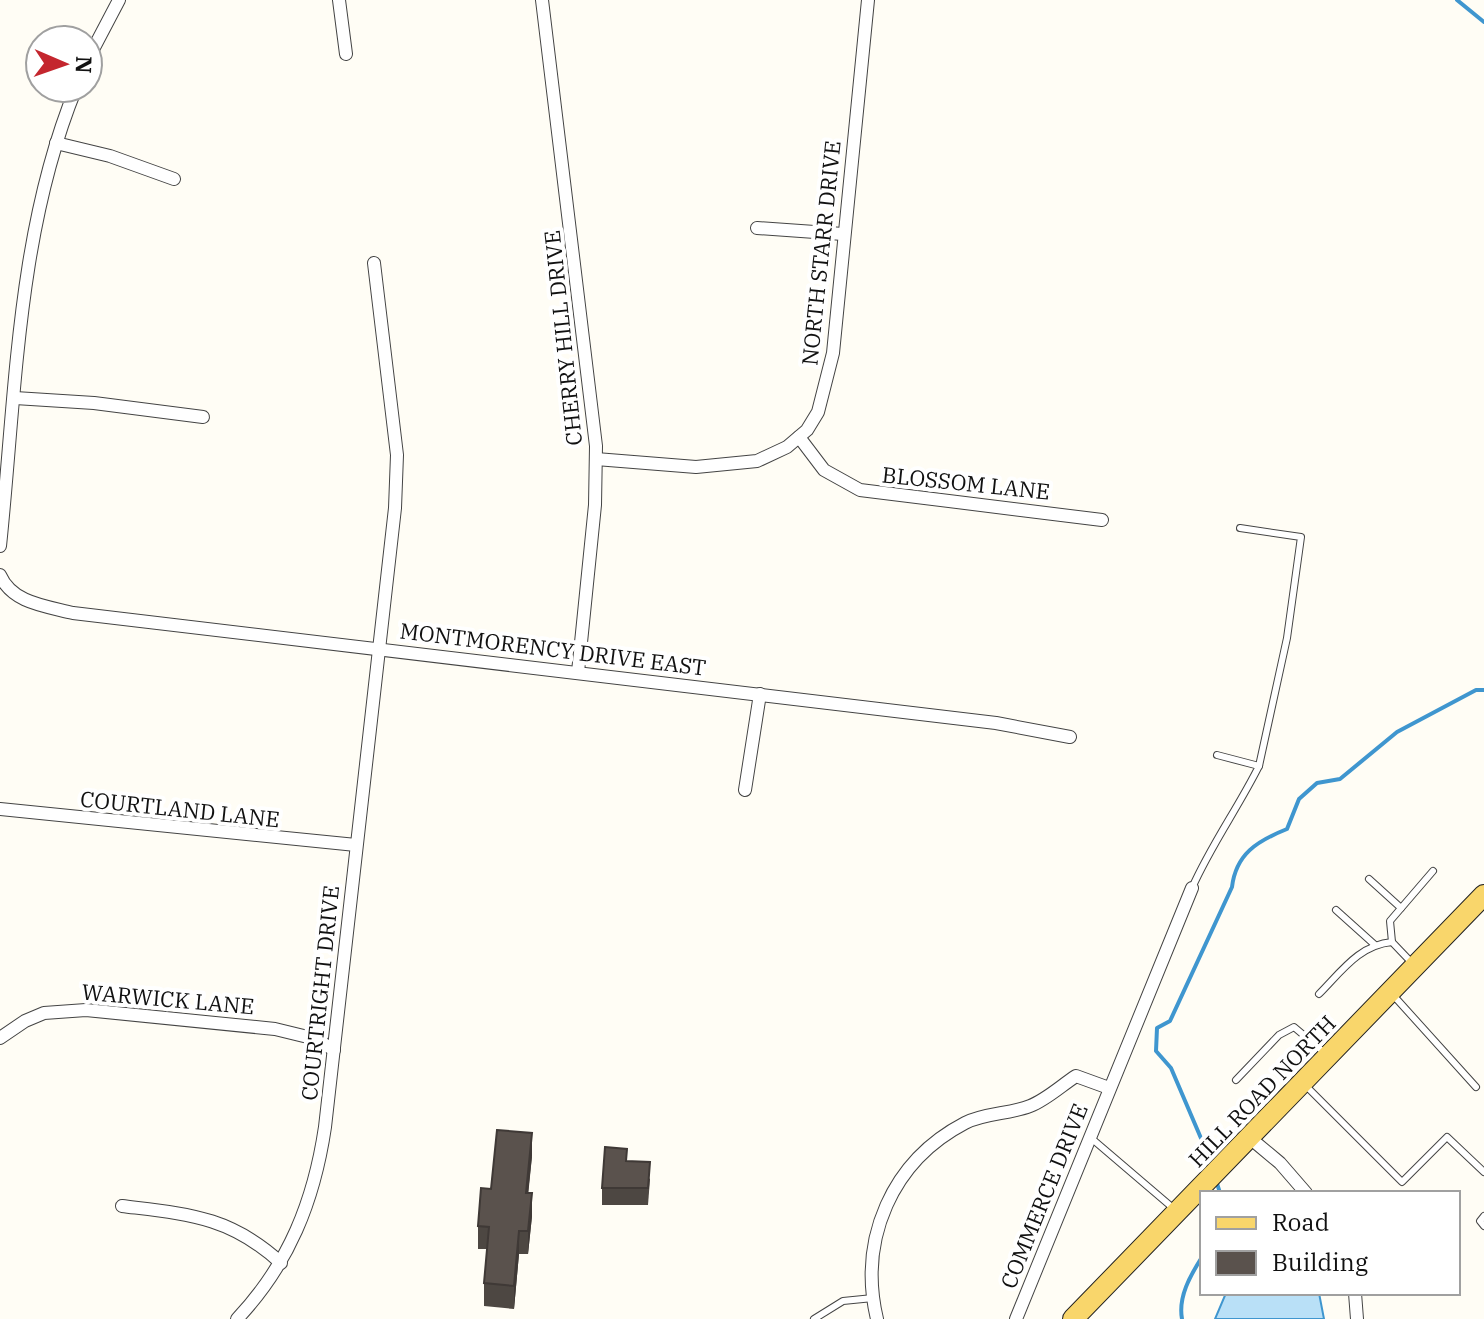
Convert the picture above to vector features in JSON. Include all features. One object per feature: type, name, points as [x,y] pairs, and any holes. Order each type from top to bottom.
[{"type":"main road","name":"HILL ROAD NORTH","points":[[1073,1319],[1484,895]]},
{"type":"street","points":[[104,29],[119,0]]},
{"type":"street","points":[[339,0],[346,54]]},
{"type":"street","name":"CHERRY HILL DRIVE","points":[[542,0],[593,399],[596,459],[587,596],[578,672]]},
{"type":"street","name":"NORTH STARR DRIVE","points":[[596,459],[696,467],[729,465],[775,454],[799,437],[818,412],[830,373],[868,0]]},
{"type":"street","points":[[0,546],[34,228],[56,143],[70,104]]},
{"type":"street","points":[[56,143],[110,156],[174,179]]},
{"type":"street","points":[[757,228],[843,234]]},
{"type":"street","name":"COURTRIGHT DRIVE","points":[[237,1319],[281,1263],[307,1208],[319,1168],[395,508],[397,455],[374,263]]},
{"type":"street","points":[[15,398],[81,401],[203,417]]},
{"type":"street","name":"BLOSSOM LANE","points":[[799,437],[824,470],[860,490],[1102,520]]},
{"type":"street","name":"MONTMORENCY DRIVE EAST","points":[[0,575],[15,597],[73,613],[996,723],[1070,737]]},
{"type":"street","points":[[745,790],[760,694]]},
{"type":"street","name":"COURTLAND LANE","points":[[0,809],[356,845]]},
{"type":"street","name":"COMMERCE DRIVE","points":[[1016,1319],[1192,888]]},
{"type":"street","name":"WARWICK LANE","points":[[0,1038],[25,1021],[44,1013],[86,1010],[275,1029],[307,1036],[334,1050]]},
{"type":"street","name":"COMMERCE DRIVE","points":[[877,1319],[871,1258],[882,1215],[911,1162],[966,1122],[1032,1106],[1076,1076],[1109,1088]]},
{"type":"street","points":[[1250,1138],[1280,1163],[1304,1191]]},
{"type":"street","points":[[122,1206],[215,1221],[252,1239],[281,1263]]},
{"type":"street","points":[[1355,1295],[1357,1319]]},
{"type":"lane","points":[[1192,888],[1210,847],[1235,813],[1259,766],[1287,638],[1301,537],[1240,528]]},
{"type":"lane","points":[[1217,755],[1259,766]]},
{"type":"lane","points":[[1415,967],[1392,942],[1390,921],[1433,871]]},
{"type":"lane","points":[[1369,879],[1401,908]]},
{"type":"lane","points":[[1336,910],[1375,945]]},
{"type":"lane","points":[[1319,994],[1361,951],[1392,942]]},
{"type":"lane","points":[[1391,992],[1476,1087]]},
{"type":"lane","points":[[1236,1080],[1279,1035],[1294,1027],[1329,1057]]},
{"type":"lane","points":[[1303,1083],[1402,1182],[1447,1137],[1484,1172]]},
{"type":"lane","points":[[1089,1137],[1179,1212]]},
{"type":"lane","points":[[1484,1216],[1480,1221],[1484,1226]]},
{"type":"lane","points":[[814,1319],[843,1301],[873,1298]]},
{"type":"water","points":[[1225,1295],[1319,1295],[1324,1319],[1215,1319]]},
{"type":"building","points":[[497,1130],[532,1133],[526,1193],[532,1193],[528,1231],[519,1231],[514,1286],[484,1283],[489,1227],[478,1226],[481,1188],[491,1189]]},
{"type":"building","points":[[605,1147],[627,1149],[626,1161],[650,1162],[648,1188],[602,1188]]},
{"type":"waterway","points":[[1457,0],[1484,22]]},
{"type":"waterway","points":[[1212,1164],[1171,1068],[1156,1051],[1157,1028],[1170,1021],[1243,857],[1266,838],[1287,829],[1299,799],[1317,783],[1340,779],[1397,732],[1476,690],[1484,690]]},
{"type":"waterway","points":[[1216,1180],[1219,1191]]},
{"type":"waterway","points":[[1182,1319],[1183,1295],[1200,1260]]}]
